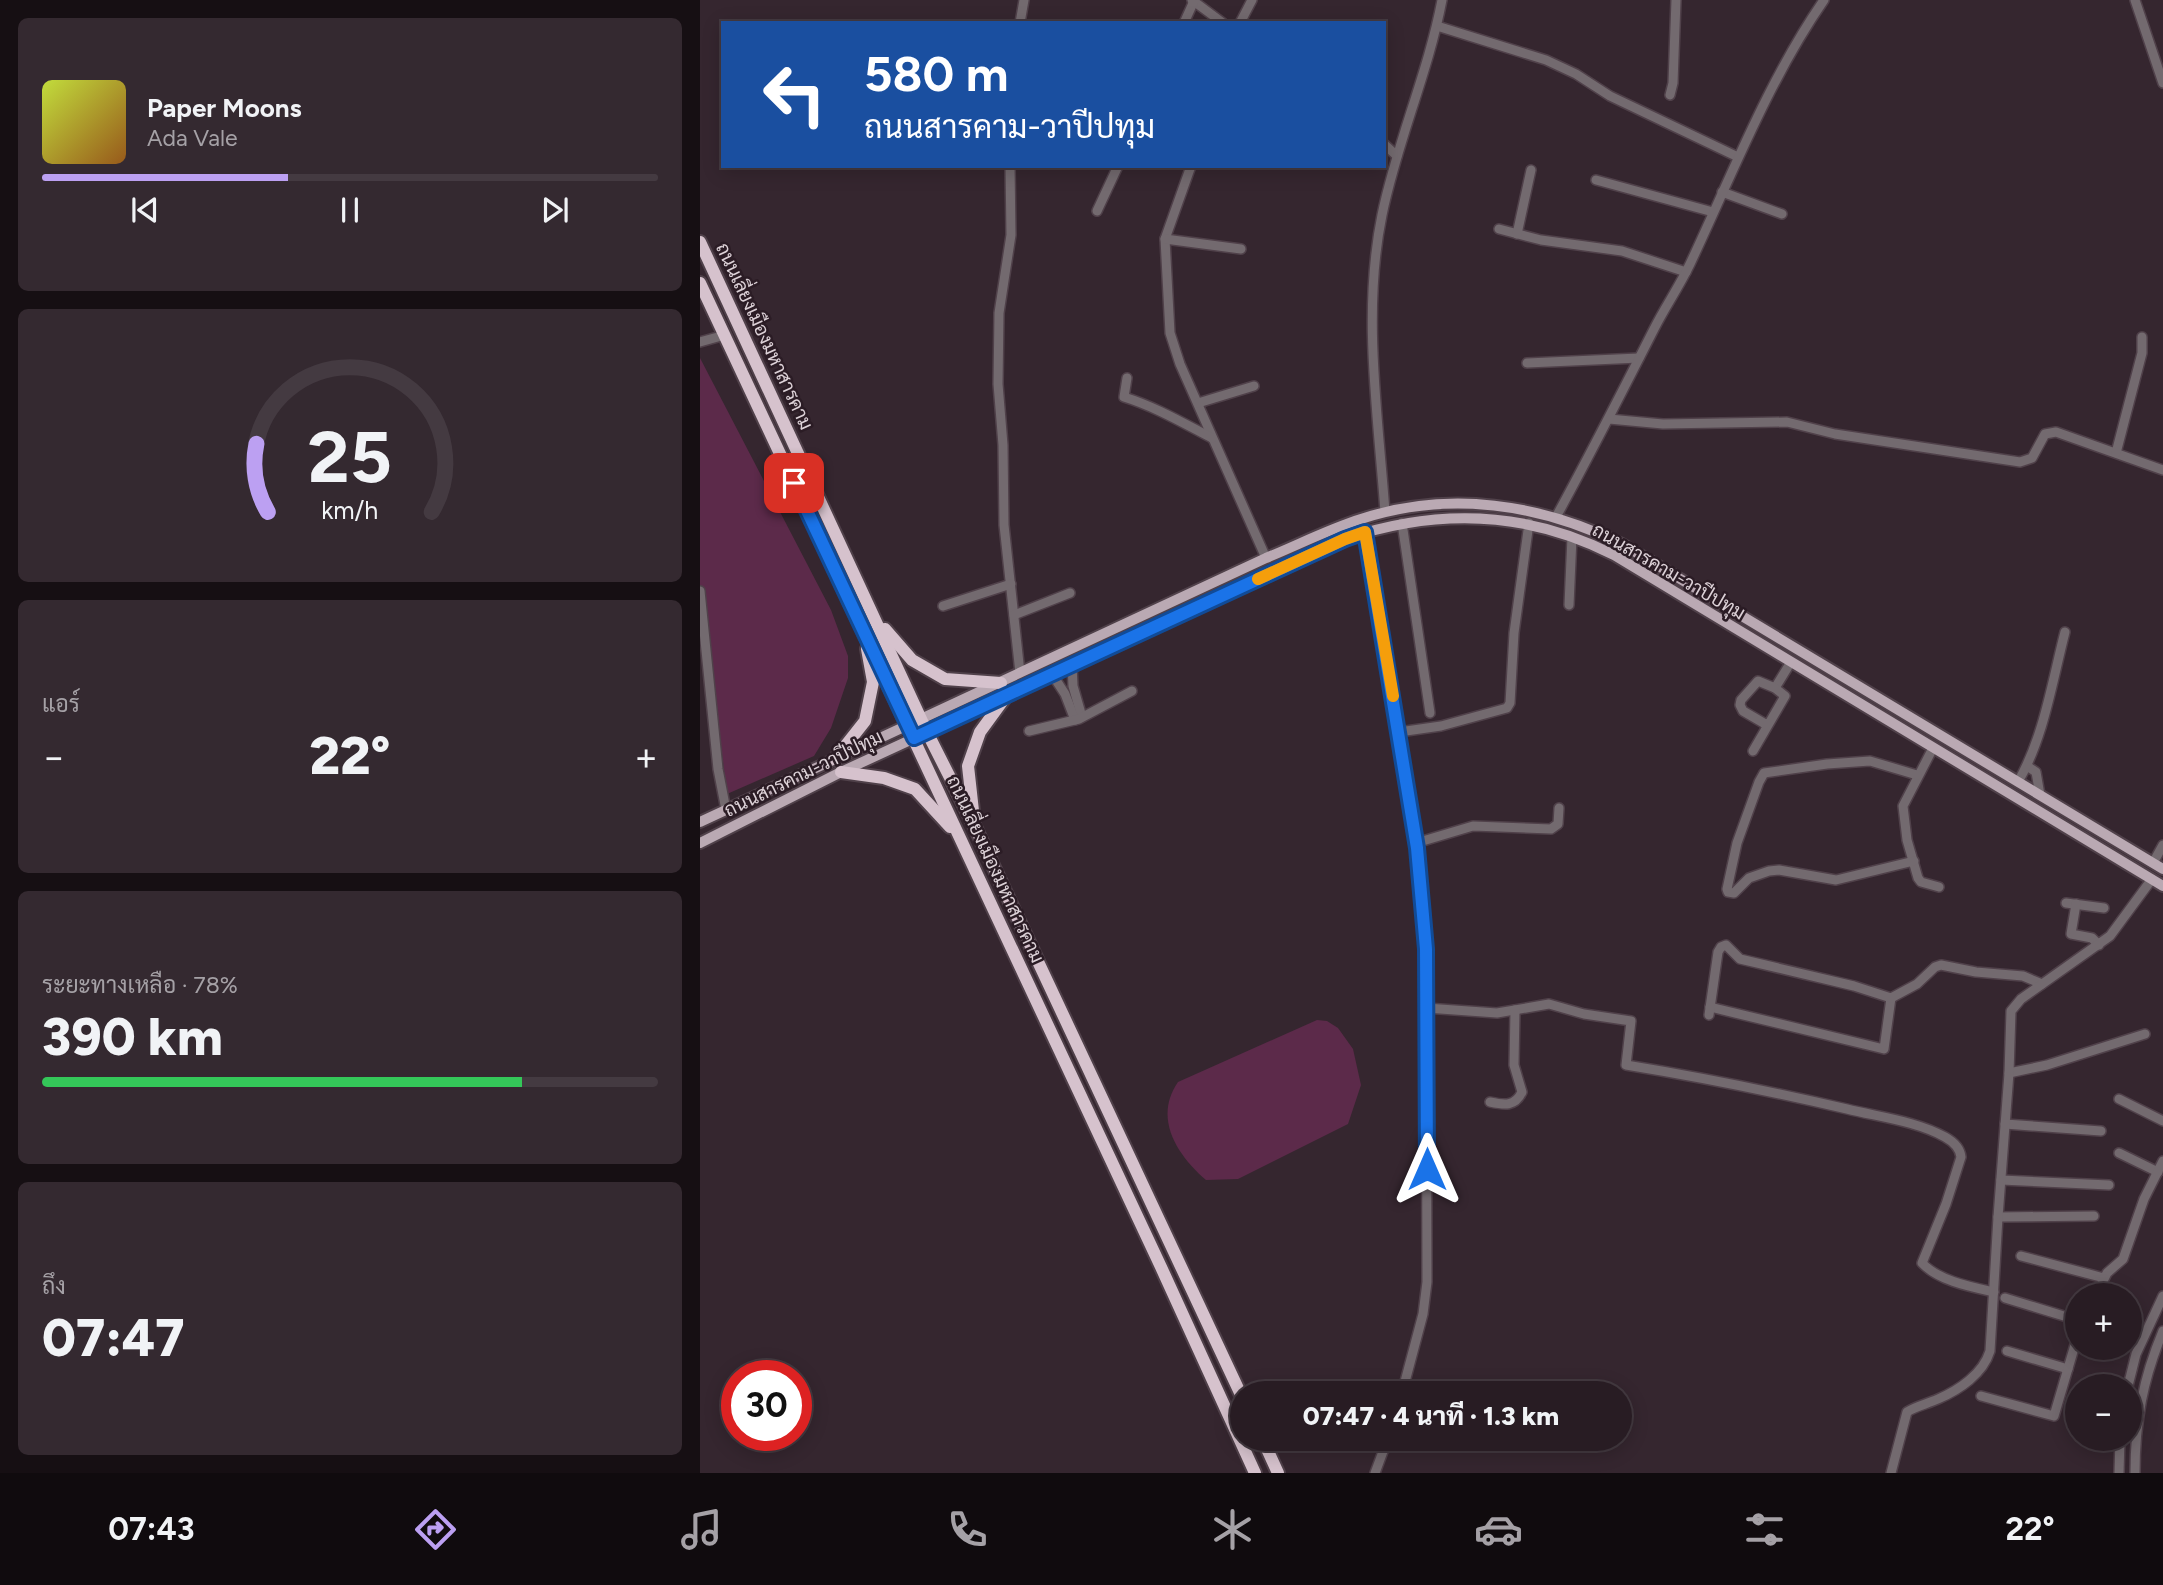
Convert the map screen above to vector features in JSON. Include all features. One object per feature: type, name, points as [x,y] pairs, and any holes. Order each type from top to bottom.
[{"type":"highway","name":"ถนนเลี่ยงเมืองมหาสารคาม","points":[[700,242],[927,732],[975,827],[1235,1381]]},
{"type":"highway","name":"ถนนเลี่ยงเมืองมหาสารคาม","points":[[700,283],[1255,1473]]},
{"type":"highway","points":[[876,619],[912,660],[945,679],[1001,683]]},
{"type":"highway","points":[[835,759],[865,721],[873,681],[863,628]]},
{"type":"highway","points":[[975,827],[968,766],[980,732],[1007,695]]},
{"type":"highway","points":[[841,772],[884,778],[915,789],[960,838]]},
{"type":"highway","points":[[1268,1451],[1278,1473]]},
{"type":"main road","name":"ถนนสารคาม-วาปีปทุม","points":[[700,822],[1340,526],[1418,505],[1482,503],[1556,517],[1622,544],[2158,866]]},
{"type":"main road","name":"ถนนสารคาม-วาปีปทุม","points":[[700,843],[841,772],[1345,539],[1402,523],[1447,517],[1482,518],[1529,523],[1614,555],[2163,886]]},
{"type":"main road","points":[[1205,587],[1211,600]]},
{"type":"main road","points":[[1844,694],[1851,682]]},
{"type":"street","points":[[1020,21],[1024,0]]},
{"type":"street","points":[[1241,21],[1252,0]]},
{"type":"street","points":[[1385,512],[1372,319],[1377,249],[1382,215],[1397,156],[1426,70],[1442,0]]},
{"type":"street","points":[[1670,95],[1673,83],[1676,0]]},
{"type":"street","points":[[1556,517],[1686,272],[1738,157],[1809,22],[1824,0]]},
{"type":"street","points":[[2134,0],[2163,83]]},
{"type":"street","points":[[1185,21],[1193,1],[1220,21]]},
{"type":"street","points":[[1437,26],[1546,60],[1576,74],[1610,96],[1738,157]]},
{"type":"street","points":[[1386,146],[1397,156]]},
{"type":"street","points":[[1010,168],[1011,235],[999,313],[998,384],[1003,445],[1004,526],[1020,673]]},
{"type":"street","points":[[1097,211],[1117,168]]},
{"type":"street","points":[[1190,168],[1165,239],[1170,333],[1180,364],[1266,558]]},
{"type":"street","points":[[1517,234],[1531,170]]},
{"type":"street","points":[[1596,180],[1713,212]]},
{"type":"street","points":[[1722,192],[1782,214]]},
{"type":"street","points":[[1499,229],[1541,240],[1622,251],[1686,272]]},
{"type":"street","points":[[1165,239],[1241,249]]},
{"type":"street","points":[[700,342],[725,335]]},
{"type":"street","points":[[2116,453],[2142,353],[2142,337]]},
{"type":"street","points":[[1527,363],[1639,358]]},
{"type":"street","points":[[1126,378],[1125,397],[1144,402],[1212,438]]},
{"type":"street","points":[[1198,403],[1254,386]]},
{"type":"street","points":[[1609,419],[1691,424],[1787,422],[1835,434],[2020,461],[2032,458],[2045,434],[2056,432],[2163,470]]},
{"type":"street","points":[[1402,523],[1430,713]]},
{"type":"street","points":[[1399,732],[1441,726],[1507,708],[1510,703],[1514,633],[1529,523]]},
{"type":"street","points":[[1365,532],[1416,843],[1426,949],[1427,1282],[1423,1314],[1405,1381]]},
{"type":"street","points":[[1569,605],[1572,537]]},
{"type":"street","points":[[943,606],[1011,584]]},
{"type":"street","points":[[700,591],[718,769],[726,810]]},
{"type":"street","points":[[1014,615],[1070,593]]},
{"type":"street","points":[[2018,782],[2038,736],[2065,632]]},
{"type":"street","points":[[1775,688],[1791,662]]},
{"type":"street","points":[[1072,665],[1079,719]]},
{"type":"street","points":[[1052,674],[1079,719]]},
{"type":"street","points":[[1753,751],[1785,696],[1775,688],[1756,681],[1740,703],[1743,711],[1767,725]]},
{"type":"street","points":[[1029,731],[1079,719],[1132,691]]},
{"type":"street","points":[[1933,748],[1903,806],[1908,840],[1921,882],[1939,887]]},
{"type":"street","points":[[1914,860],[1836,880],[1779,870],[1769,871],[1749,878],[1734,893],[1728,892],[1727,889],[1741,831],[1764,774],[1806,766],[1870,761],[1917,775]]},
{"type":"street","points":[[2027,766],[2036,772],[2039,795]]},
{"type":"street","points":[[1416,843],[1473,826],[1551,829],[1558,824],[1559,808]]},
{"type":"street","points":[[2158,866],[2163,845]]},
{"type":"street","points":[[1891,1473],[1907,1412],[1967,1383],[1988,1359],[1990,1352],[2011,1011],[2021,999],[2110,936],[2152,879]]},
{"type":"street","points":[[2099,945],[2092,938],[2071,934],[2071,904],[2104,908]]},
{"type":"street","points":[[1891,998],[1884,1049],[1710,1011],[1718,952],[1726,945],[1741,959],[1854,986],[1891,998],[1917,984],[1935,967],[1941,965],[1976,972],[2024,976],[2042,984]]},
{"type":"street","points":[[1426,1008],[1497,1013],[1549,1004],[1584,1014],[1631,1021],[1626,1065],[1717,1081],[1831,1106],[1915,1125],[1943,1136],[1956,1145],[1961,1157],[1922,1263],[1930,1270],[1956,1282],[1994,1292]]},
{"type":"street","points":[[1490,1102],[1508,1105],[1514,1103],[1521,1092],[1514,1065],[1515,1010]]},
{"type":"street","points":[[2009,1073],[2047,1065],[2145,1034]]},
{"type":"street","points":[[2119,1098],[2163,1121]]},
{"type":"street","points":[[2005,1124],[2101,1131]]},
{"type":"street","points":[[2119,1153],[2158,1172]]},
{"type":"street","points":[[2102,1283],[2107,1273],[2123,1259],[2144,1199],[2163,1161]]},
{"type":"street","points":[[2001,1180],[2109,1185]]},
{"type":"street","points":[[1998,1217],[2094,1216]]},
{"type":"street","points":[[2021,1256],[2104,1278]]},
{"type":"street","points":[[2131,1374],[2136,1354],[2163,1296]]},
{"type":"street","points":[[2005,1298],[2065,1316]]},
{"type":"street","points":[[2135,1473],[2135,1432],[2142,1392],[2163,1331]]},
{"type":"street","points":[[2007,1351],[2068,1369]]},
{"type":"street","points":[[1980,1396],[2054,1416],[2071,1360]]},
{"type":"street","points":[[1375,1473],[1383,1451]]},
{"type":"street","points":[[2119,1473],[2120,1451]]},
{"type":"shaded area","points":[[700,358],[831,610],[848,656],[848,678],[831,728],[814,756],[727,794],[708,640],[700,637]]},
{"type":"shaded area","points":[[1317,1020],[1327,1021],[1338,1028],[1353,1049],[1361,1085],[1348,1124],[1238,1179],[1206,1180],[1178,1147],[1168,1122],[1171,1096],[1178,1082]]},
{"type":"slow traffic","points":[[1258,579],[1365,532],[1393,696]]},
{"type":"route","points":[[794,483],[914,738],[1365,532],[1417,848],[1426,949],[1427,1169]]}]
